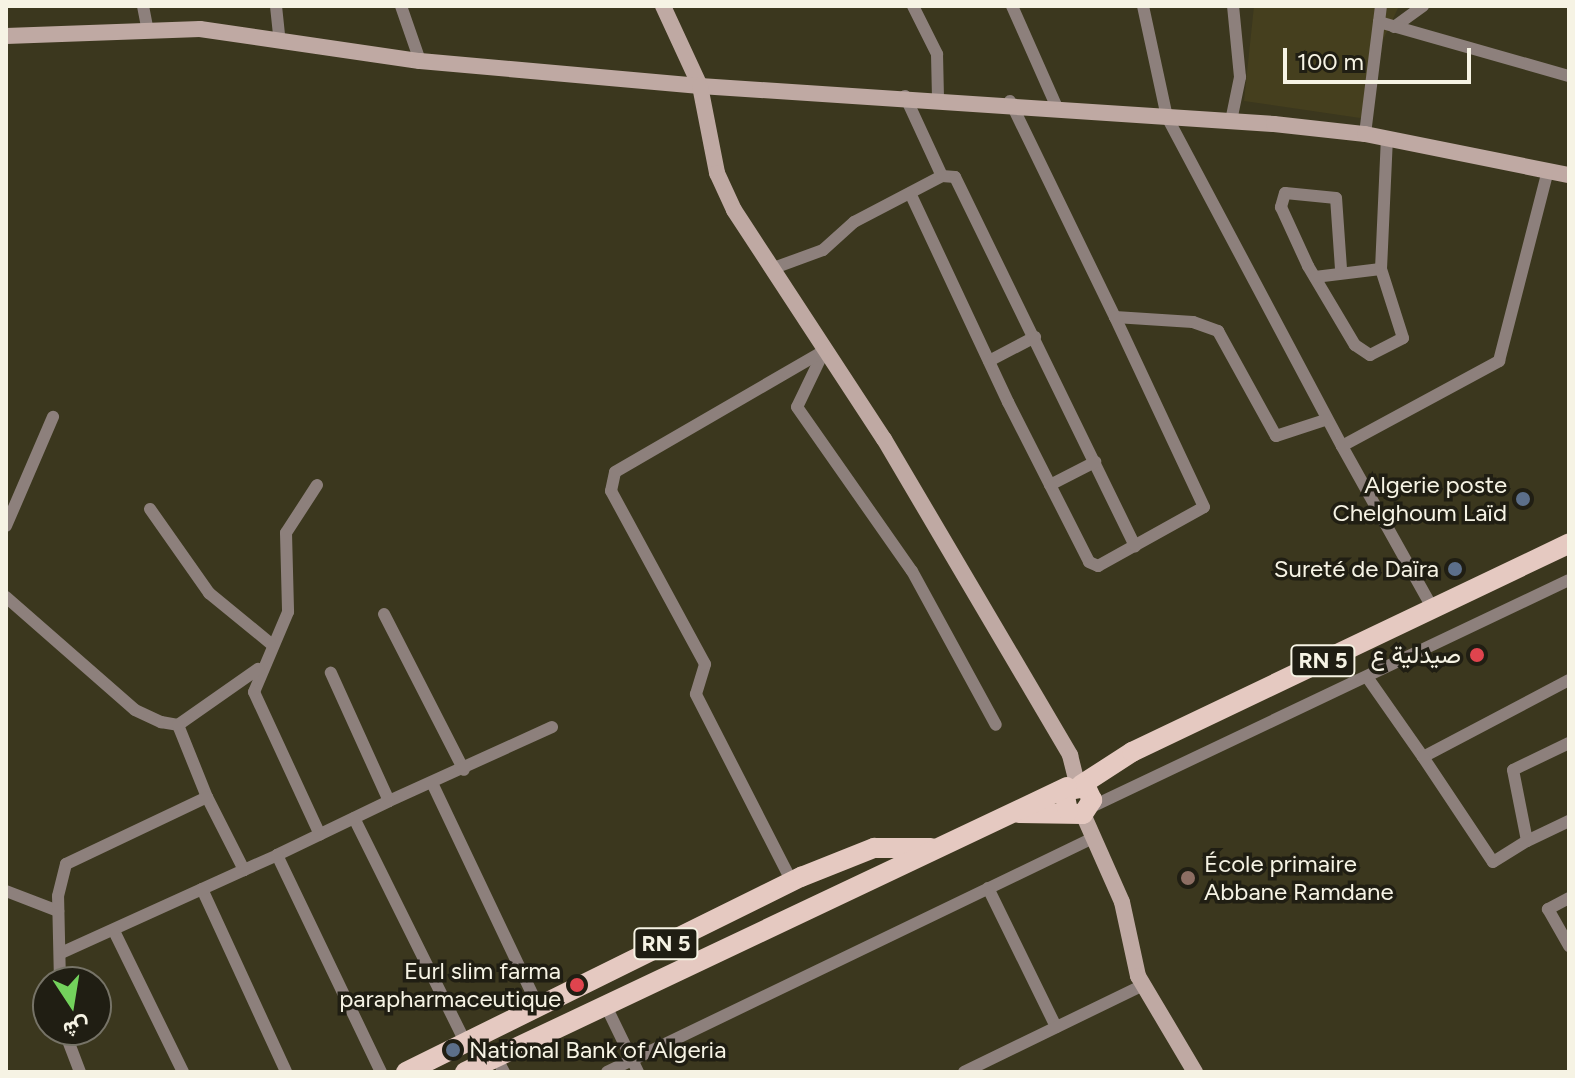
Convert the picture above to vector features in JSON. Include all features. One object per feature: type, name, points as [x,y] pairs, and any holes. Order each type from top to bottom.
[{"type":"main road","name":"RN 5","points":[[465,1072],[500,1064],[605,1004],[935,848],[1075,786],[1132,752],[1569,544]]},
{"type":"main road","points":[[1075,786],[1091,795],[1080,811]]},
{"type":"main road","name":"RN 5","points":[[1011,813],[1080,811]]},
{"type":"main road","name":"RN 5","points":[[406,1072],[792,882],[874,848],[935,848]]},
{"type":"street","points":[[143,6],[147,27]]},
{"type":"street","points":[[276,6],[279,37]]},
{"type":"street","points":[[401,6],[420,61]]},
{"type":"street","points":[[663,6],[700,86],[717,173],[771,269],[884,439],[1045,711],[1075,786]]},
{"type":"street","points":[[913,6],[937,54],[938,98]]},
{"type":"street","points":[[1012,6],[1058,110]]},
{"type":"street","points":[[1143,6],[1167,117],[1325,420],[1433,609]]},
{"type":"street","points":[[1231,121],[1240,77],[1233,6]]},
{"type":"street","points":[[1365,134],[1381,6]]},
{"type":"street","points":[[1394,27],[1423,6]]},
{"type":"street","points":[[1379,22],[1569,76]]},
{"type":"street","points":[[6,36],[147,27],[279,37],[420,61],[700,86],[1010,101],[1058,110],[1231,121],[1365,134],[1569,175]]},
{"type":"street","points":[[905,96],[942,176]]},
{"type":"street","points":[[911,195],[989,361],[1092,565],[1135,546],[1204,507],[1010,101]]},
{"type":"street","points":[[1341,269],[1336,198],[1285,193],[1285,218],[1315,277],[1355,345],[1376,355],[1403,338],[1381,269],[1387,139]]},
{"type":"street","points":[[1342,446],[1499,361],[1548,170]]},
{"type":"street","points":[[771,269],[823,250],[854,222],[911,195],[942,176],[956,178],[1135,546]]},
{"type":"street","points":[[1315,277],[1341,269],[1381,269]]},
{"type":"street","points":[[1115,317],[1193,322],[1218,331],[1276,436],[1325,420]]},
{"type":"street","points":[[989,361],[1035,337]]},
{"type":"street","points":[[824,351],[797,407],[912,571],[996,725]]},
{"type":"street","points":[[792,882],[696,694],[705,664],[611,491],[615,472],[824,351]]},
{"type":"street","points":[[6,526],[53,417]]},
{"type":"street","points":[[1050,485],[1095,462]]},
{"type":"street","points":[[317,485],[286,533],[288,612],[258,669],[257,703],[320,835]]},
{"type":"street","points":[[150,509],[209,593],[270,643]]},
{"type":"street","points":[[1195,1072],[1143,985],[1122,902],[1080,811],[1569,580]]},
{"type":"street","points":[[6,597],[135,710],[178,725],[207,797],[244,870]]},
{"type":"street","points":[[384,614],[464,770]]},
{"type":"street","points":[[178,725],[258,669]]},
{"type":"street","points":[[331,673],[389,801]]},
{"type":"street","points":[[1367,677],[1493,862],[1569,821]]},
{"type":"street","points":[[1423,757],[1569,680]]},
{"type":"street","points":[[61,953],[389,801],[433,785],[552,727]]},
{"type":"street","points":[[1527,841],[1513,770],[1569,743]]},
{"type":"street","points":[[433,785],[539,1008]]},
{"type":"street","points":[[61,966],[58,911],[66,864],[207,797]]},
{"type":"street","points":[[354,818],[466,1044]]},
{"type":"street","points":[[607,1072],[635,1068],[988,888],[1093,838]]},
{"type":"street","points":[[277,855],[381,1072]]},
{"type":"street","points":[[988,888],[1056,1027]]},
{"type":"street","points":[[202,889],[286,1072]]},
{"type":"street","points":[[6,891],[58,911]]},
{"type":"street","points":[[1569,898],[1548,909],[1569,946]]},
{"type":"street","points":[[114,931],[183,1072]]},
{"type":"street","points":[[964,1072],[1143,985]]},
{"type":"street","points":[[605,1004],[635,1068]]},
{"type":"street","points":[[70,1046],[80,1072]]},
{"type":"shaded area","points":[[1254,6],[1399,6],[1375,57],[1367,119],[1244,101]]},
{"type":"place","name":"Algerie poste Chelghoum Laïd","points":[[1523,499]]},
{"type":"place","name":"Sureté de Daïra","points":[[1455,569]]},
{"type":"place","name":"صيدلية ع","points":[[1477,655]]},
{"type":"place","name":"École primaire Abbane Ramdane","points":[[1188,878]]},
{"type":"place","name":"Eurl slim farma parapharmaceutique","points":[[577,985]]},
{"type":"place","name":"National Bank of Algeria","points":[[453,1050]]}]
